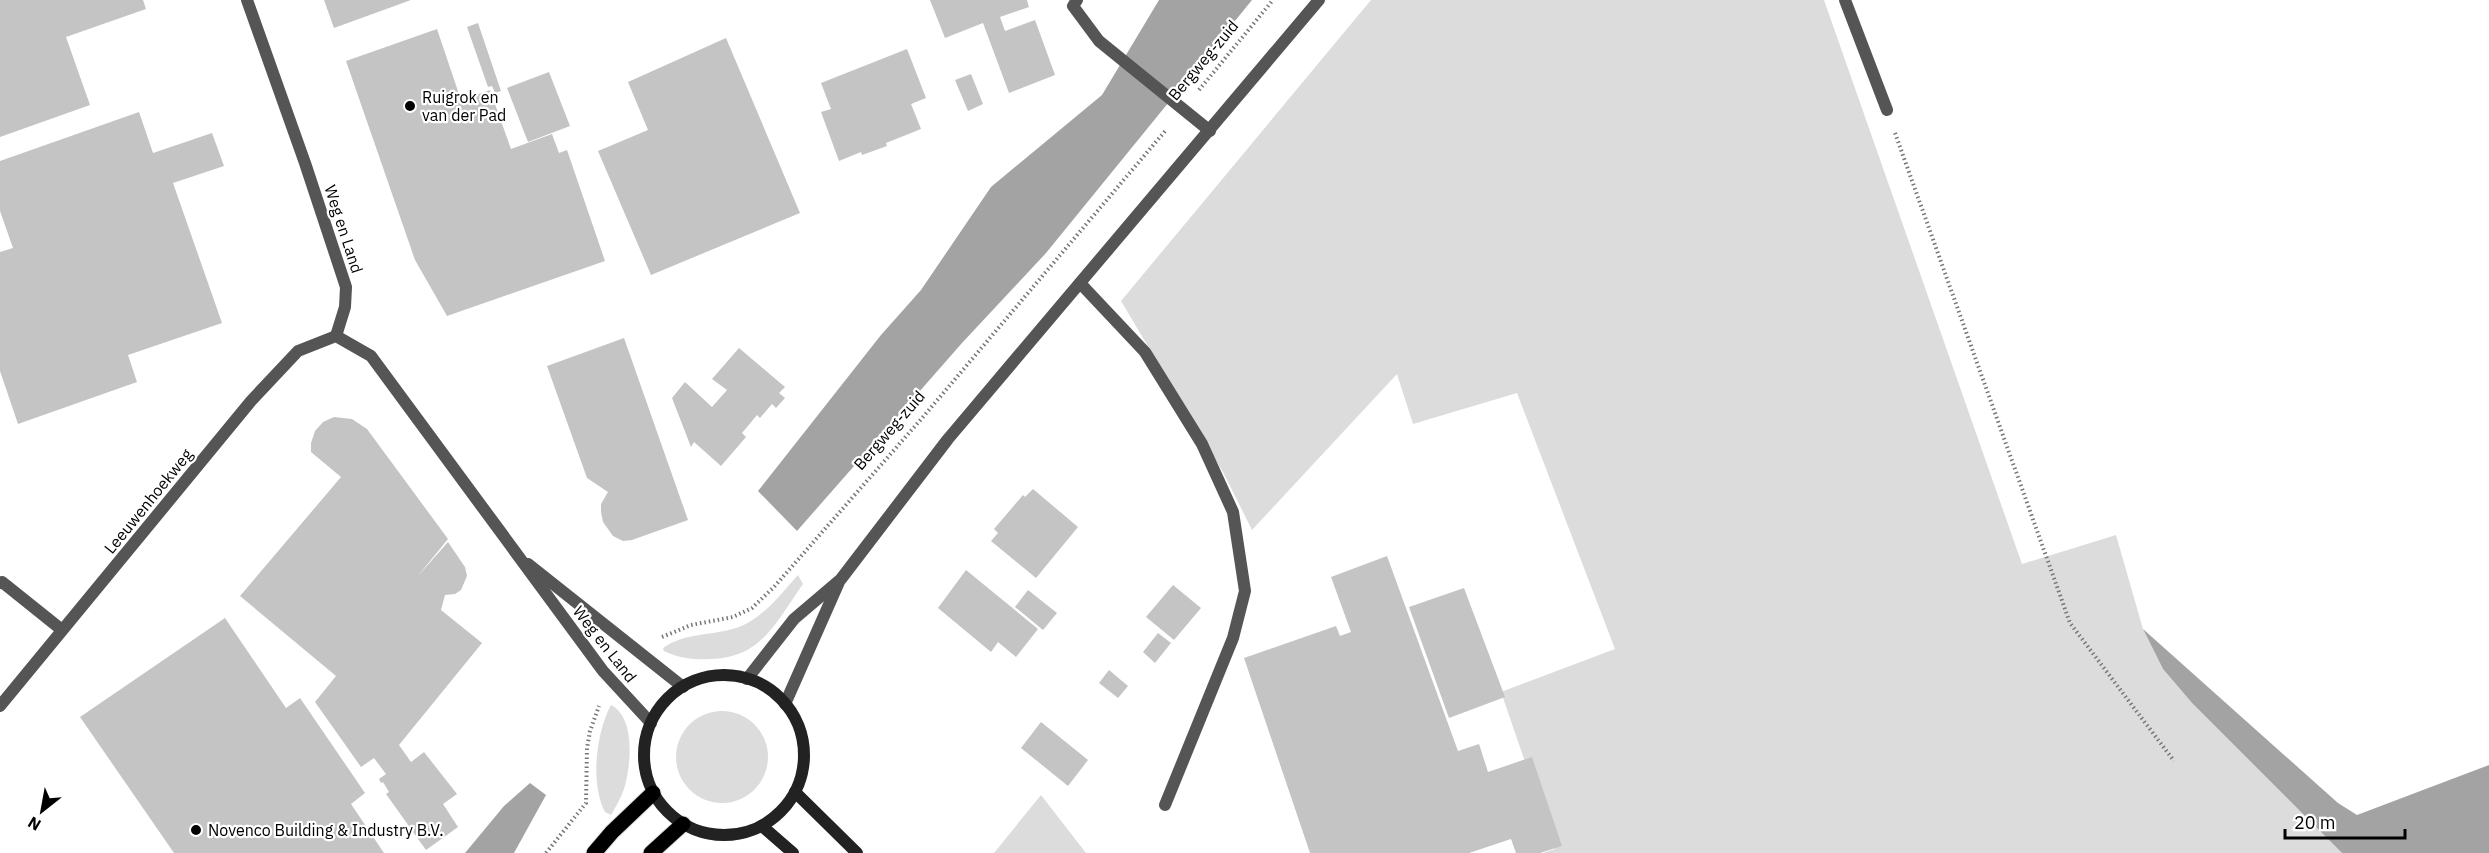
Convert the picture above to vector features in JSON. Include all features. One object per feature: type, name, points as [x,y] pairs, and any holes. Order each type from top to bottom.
[{"type":"main road","points":[[714,676],[747,679],[768,689],[785,704],[798,729],[804,756],[801,774],[795,792],[775,817],[762,826],[742,833],[722,835],[701,832],[671,816],[653,794],[644,758],[645,740],[651,723],[670,697],[683,687],[714,676]]},
{"type":"main road","points":[[795,792],[857,853]]},
{"type":"main road","points":[[594,853],[612,832],[653,794]]},
{"type":"main road","points":[[651,853],[683,824]]},
{"type":"main road","points":[[762,826],[792,853]]},
{"type":"street","name":"Weg en Land","points":[[247,0],[346,287],[345,307],[336,336],[371,356],[612,683],[651,723]]},
{"type":"street","points":[[1077,0],[1073,6],[1099,41],[1209,131]]},
{"type":"street","points":[[747,679],[794,618],[841,579],[948,439],[1319,0]]},
{"type":"street","points":[[1845,0],[1887,110]]},
{"type":"street","points":[[1080,283],[1145,352],[1202,444],[1233,512],[1245,591],[1233,638],[1165,806]]},
{"type":"street","name":"Leeuwenhoekweg","points":[[0,706],[251,401],[298,351],[336,336]]},
{"type":"street","name":"Weg en Land","points":[[516,554],[683,687]]},
{"type":"street","points":[[785,704],[841,579]]},
{"type":"street","points":[[1,580],[62,630]]},
{"type":"path","name":"Bergweg-zuid","points":[[639,652],[660,638],[691,625],[733,617],[752,608],[774,587],[930,408],[1180,107],[1273,0]]},
{"type":"path","points":[[1887,110],[2070,623],[2174,761]]},
{"type":"path","points":[[546,853],[585,803],[587,748],[590,731],[600,703],[612,683]]},
{"type":"shaded area","points":[[1159,0],[1252,0],[1046,253],[962,343],[797,531],[758,491],[881,335],[921,290],[991,187],[1102,95]]},
{"type":"shaded area","points":[[1371,0],[1824,0],[2022,564],[2116,535],[2143,629],[2163,669],[2192,703],[2342,853],[1543,853],[1555,849],[1501,692],[1615,649],[1517,393],[1413,424],[1397,374],[1252,530],[1224,474],[1121,301]]},
{"type":"shaded area","points":[[798,575],[803,584],[775,624],[755,645],[743,652],[728,657],[698,659],[680,657],[664,651],[663,648],[681,639],[729,630],[748,623],[771,605]]},
{"type":"shaded area","points":[[2143,629],[2338,803],[2357,815],[2489,765],[2489,853],[2342,853],[2192,703],[2163,669]]},
{"type":"shaded area","points":[[611,705],[625,720],[630,756],[624,789],[611,815],[605,812],[600,800],[596,773],[602,729]]},
{"type":"shaded area","points":[[722,711],[740,714],[755,724],[765,739],[768,757],[765,775],[755,790],[740,800],[722,803],[704,800],[689,790],[679,775],[676,757],[679,739],[689,724],[704,714]]},
{"type":"shaded area","points":[[530,783],[546,795],[514,853],[465,853],[504,806]]},
{"type":"shaded area","points":[[1041,795],[1086,853],[994,853]]},
{"type":"building","points":[[0,0],[143,0],[146,9],[66,37],[90,105],[0,137]]},
{"type":"building","points":[[324,0],[411,0],[334,28]]},
{"type":"building","points":[[930,0],[1027,0],[1029,7],[1000,17],[1005,31],[1035,20],[1055,75],[1009,93],[983,23],[945,38]]},
{"type":"building","points":[[478,23],[501,91],[495,93],[492,86],[488,87],[467,27]]},
{"type":"building","points":[[437,29],[461,100],[490,90],[511,149],[552,134],[559,153],[567,150],[605,261],[447,316],[415,260],[346,61]]},
{"type":"building","points":[[726,38],[800,213],[651,275],[598,151],[648,130],[628,82]]},
{"type":"building","points":[[907,49],[926,98],[911,104],[921,129],[886,143],[887,146],[862,155],[861,152],[839,161],[821,112],[831,109],[821,83]]},
{"type":"building","points":[[549,72],[570,126],[528,142],[507,88]]},
{"type":"building","points":[[971,74],[983,104],[968,111],[955,80]]},
{"type":"building","points":[[139,112],[153,153],[212,133],[224,166],[173,183],[222,323],[128,355],[137,382],[18,424],[0,371],[0,252],[13,248],[0,211],[0,161]]},
{"type":"building","points":[[624,338],[688,520],[632,540],[623,541],[613,536],[603,522],[601,504],[608,492],[587,478],[547,366]]},
{"type":"building","points":[[739,348],[785,387],[779,393],[785,398],[776,408],[772,404],[760,418],[757,415],[742,433],[746,437],[721,466],[694,442],[691,447],[672,398],[685,382],[712,407],[727,390],[712,379]]},
{"type":"building","points":[[334,417],[352,419],[367,429],[448,539],[417,577],[448,542],[465,567],[467,576],[461,590],[455,594],[445,595],[441,610],[482,643],[399,745],[411,762],[424,752],[457,794],[443,804],[458,827],[426,850],[386,794],[389,792],[379,779],[386,774],[374,758],[361,767],[315,702],[336,676],[240,596],[341,477],[311,452],[315,431],[323,422]]},
{"type":"building","points":[[1033,489],[1078,527],[1036,578],[991,541],[998,533],[994,529],[1023,495],[1025,497]]},
{"type":"building","points":[[1387,556],[1458,751],[1479,744],[1488,772],[1532,757],[1562,846],[1540,853],[1516,853],[1511,839],[1469,853],[1310,853],[1244,658],[1336,626],[1340,636],[1351,632],[1331,577]]},
{"type":"building","points":[[966,570],[1038,629],[1016,657],[998,642],[991,652],[938,608]]},
{"type":"building","points":[[1173,585],[1201,608],[1174,640],[1146,617]]},
{"type":"building","points":[[1464,588],[1505,697],[1449,718],[1409,607]]},
{"type":"building","points":[[1028,590],[1057,613],[1043,630],[1015,607]]},
{"type":"building","points":[[225,618],[286,708],[300,698],[365,793],[351,804],[384,853],[174,853],[80,717]]},
{"type":"building","points":[[1158,633],[1171,643],[1155,663],[1143,652]]},
{"type":"building","points":[[1109,670],[1128,686],[1118,698],[1099,683]]},
{"type":"building","points":[[1041,722],[1088,760],[1068,786],[1021,748]]},
{"type":"place","name":"Ruigrok en van der Pad","points":[[410,106]]},
{"type":"place","name":"Novenco Building & Industry B.V.","points":[[196,830]]}]
